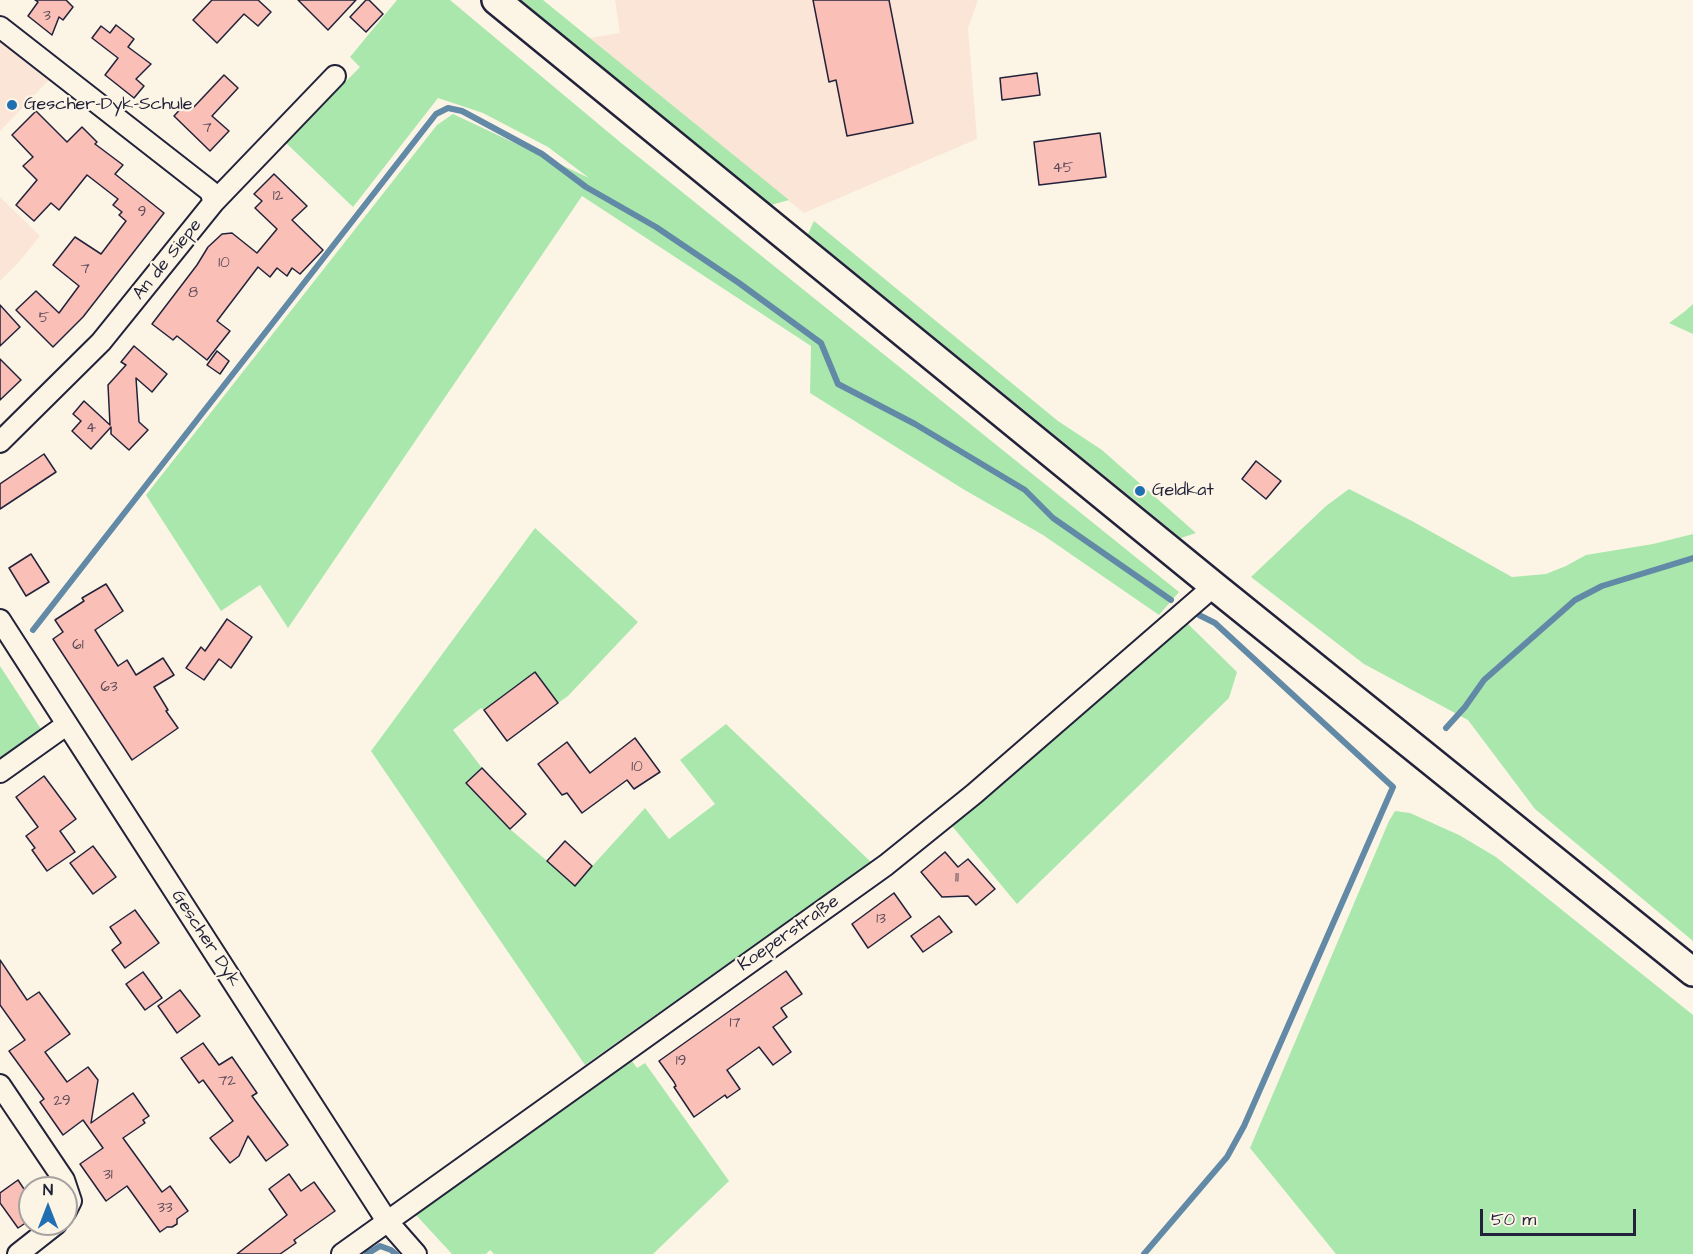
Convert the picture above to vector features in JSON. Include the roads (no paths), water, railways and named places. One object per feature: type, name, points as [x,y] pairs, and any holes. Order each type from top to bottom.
[{"type":"main road","points":[[496,0],[1214,586],[1693,972]]},
{"type":"street","points":[[0,27],[210,191],[214,202]]},
{"type":"street","name":"An de Siepe","points":[[0,442],[101,342],[214,202],[335,76]]},
{"type":"street","name":"Koeperstraße","points":[[342,1254],[886,865],[983,787],[1214,586]]},
{"type":"street","name":"Gescher Dyk","points":[[0,620],[387,1221],[416,1254]]},
{"type":"street","points":[[0,772],[66,725]]},
{"type":"street","points":[[0,1085],[60,1176]]},
{"type":"street","points":[[18,1254],[41,1236]]},
{"type":"waterway","points":[[33,630],[436,114],[448,108],[462,111],[542,154],[586,187],[656,227],[739,283],[821,343],[838,384],[915,424],[1025,490],[1053,518],[1171,600]]},
{"type":"waterway","points":[[1446,728],[1465,707],[1484,680],[1575,600],[1602,586],[1693,558]]},
{"type":"waterway","points":[[1144,1254],[1227,1157],[1244,1126],[1393,787],[1215,623],[1199,615]]},
{"type":"waterway","points":[[367,1254],[380,1246],[396,1254]]},
{"type":"place","name":"Gescher-Dyk-Schule","points":[[12,105]]},
{"type":"place","name":"Geldkat","points":[[1140,491]]}]
